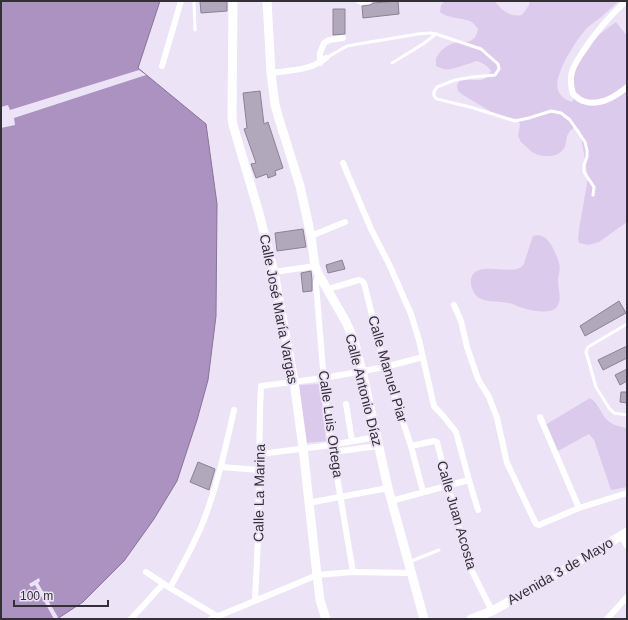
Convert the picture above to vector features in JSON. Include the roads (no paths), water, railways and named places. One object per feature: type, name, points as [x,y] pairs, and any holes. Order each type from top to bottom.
[{"type":"street","points":[[162,66],[181,1]]},
{"type":"street","name":"Calle José María Vargas","points":[[233,1],[233,125],[259,212],[274,272],[294,381],[320,600],[326,619]]},
{"type":"street","name":"Calle Antonio Díaz","points":[[267,1],[271,73],[277,112],[300,186],[311,236],[315,266],[346,322],[354,340],[391,501],[424,619]]},
{"type":"street","points":[[358,1],[369,1]]},
{"type":"street","points":[[626,1],[602,24],[576,64],[570,80],[573,94],[583,101],[594,104],[618,95],[627,87]]},
{"type":"street","points":[[320,63],[320,53],[324,43],[329,40],[343,38]]},
{"type":"street","points":[[271,73],[304,69],[320,63],[326,58]]},
{"type":"street","points":[[343,163],[371,228],[412,314],[434,406],[456,432],[478,510]]},
{"type":"street","points":[[311,236],[345,222]]},
{"type":"street","points":[[274,272],[315,266]]},
{"type":"street","name":"Calle Luis Ortega","points":[[319,275],[316,285],[327,417],[353,572]]},
{"type":"street","name":"Calle Manuel Piar","points":[[328,289],[359,280],[364,283],[385,367],[412,446],[423,492]]},
{"type":"street","points":[[454,305],[461,321],[467,347],[478,379],[489,397],[497,418],[507,463],[536,524],[539,525],[579,508],[627,493]]},
{"type":"street","points":[[294,381],[324,378],[385,367],[423,357]]},
{"type":"street","name":"Calle La Marina","points":[[255,600],[260,470],[261,386],[294,381]]},
{"type":"street","points":[[346,404],[352,441]]},
{"type":"street","points":[[170,588],[205,518],[221,467],[234,410]]},
{"type":"street","points":[[540,417],[579,508]]},
{"type":"street","points":[[260,454],[332,445],[376,437]]},
{"type":"street","name":"Calle Juan Acosta","points":[[412,446],[434,441],[437,442],[468,563],[492,611]]},
{"type":"street","points":[[333,452],[378,446]]},
{"type":"street","points":[[221,467],[260,470]]},
{"type":"street","points":[[391,501],[469,480]]},
{"type":"street","points":[[308,503],[388,488]]},
{"type":"street","points":[[624,534],[627,546]]},
{"type":"street","name":"Avenida 3 de Mayo","points":[[471,619],[492,611],[527,592],[624,534]]},
{"type":"street","points":[[146,572],[163,584],[217,616]]},
{"type":"street","points":[[211,619],[317,575],[353,572],[411,573]]},
{"type":"street","points":[[131,619],[163,584]]},
{"type":"street","points":[[607,619],[627,597]]},
{"type":"lane","points":[[194,1],[195,30]]},
{"type":"lane","points":[[326,58],[348,46],[430,33],[481,49],[498,64],[499,69],[494,75],[454,80],[437,87],[434,92],[434,96],[437,99],[515,120],[529,118],[551,111],[561,113],[570,120],[585,142],[587,157],[583,168],[594,187],[593,195]]},
{"type":"lane","points":[[392,63],[436,34]]},
{"type":"lane","points":[[627,324],[588,347],[586,352],[596,387],[609,408],[614,413],[627,415]]},
{"type":"lane","points":[[408,562],[439,550]]}]
